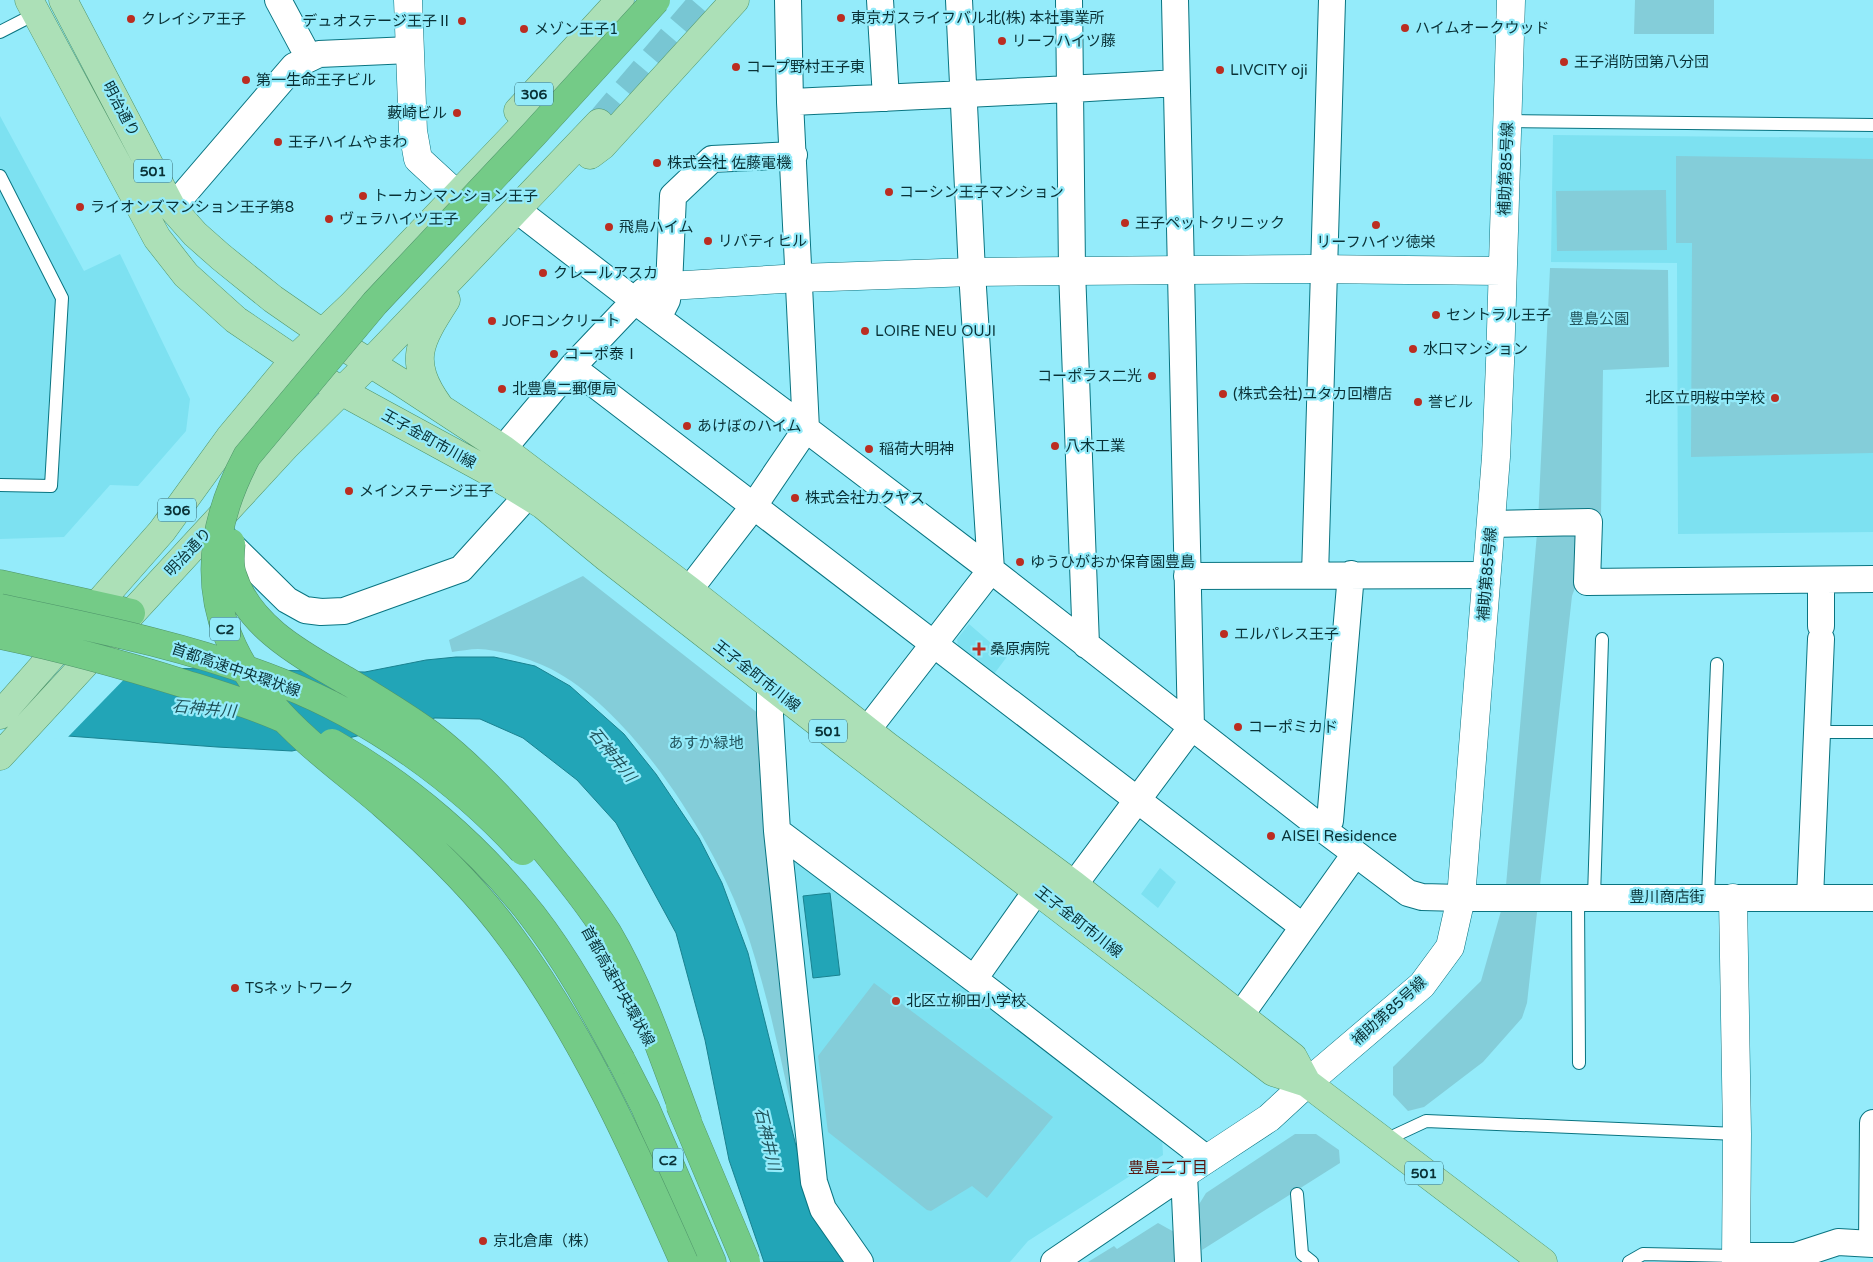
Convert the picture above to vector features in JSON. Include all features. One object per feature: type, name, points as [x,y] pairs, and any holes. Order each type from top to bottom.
[{"type":"highway","name":"C2","points":[[656,0],[533,135],[375,303],[247,456],[233,482],[225,506],[215,553],[218,603],[235,654],[250,678],[270,704],[296,730],[386,807],[450,867],[480,899],[511,937],[542,982],[597,1078],[684,1262]]},
{"type":"highway","name":"C2","points":[[671,0],[375,319],[305,401],[256,467],[243,490],[236,511],[230,554],[231,572],[240,592],[252,612],[267,628],[303,656],[388,705],[431,736],[488,786],[532,833],[568,877],[607,932],[632,982],[688,1123]]},
{"type":"highway","points":[[0,584],[131,613]]},
{"type":"highway","name":"首都高速中央環状線","points":[[0,608],[140,639],[219,661],[283,683],[348,714],[423,762],[471,800],[538,867],[578,916],[622,987],[688,1123],[746,1262]]},
{"type":"highway","name":"首都高速中央環状線","points":[[0,636],[45,644],[144,671],[268,712],[303,728],[362,761],[406,792],[449,828],[490,867],[532,915],[579,985],[645,1107],[712,1262]]},
{"type":"highway","points":[[0,646],[83,664]]},
{"type":"main road","name":"明治通り","points":[[64,0],[172,208],[194,234],[221,258],[273,299],[369,364]]},
{"type":"main road","name":"306","points":[[456,194],[500,130],[620,0]]},
{"type":"main road","name":"306","points":[[516,210],[602,146],[736,0]]},
{"type":"main road","name":"明治通り","points":[[0,756],[286,446],[341,391],[236,320],[186,275],[156,238],[33,7]]},
{"type":"main road","name":"306","points":[[0,715],[162,531],[230,437],[295,359],[352,305],[456,194],[562,86]]},
{"type":"main road","name":"306","points":[[341,391],[599,123]]},
{"type":"main road","points":[[439,407],[424,380],[420,364],[421,346],[432,322],[484,244]]},
{"type":"main road","name":"王子金町市川線","points":[[369,364],[503,449],[689,590],[859,740],[1037,890],[1273,1072],[1307,1082],[1519,1250],[1543,1262]]},
{"type":"main road","name":"王子金町市川線","points":[[341,391],[462,457],[543,505],[770,686],[859,740],[1074,885],[1293,1057],[1307,1082]]},
{"type":"street","points":[[278,0],[309,58]]},
{"type":"street","points":[[408,0],[413,131],[418,158],[456,194]]},
{"type":"street","points":[[689,590],[753,507],[806,429],[790,102],[788,0]]},
{"type":"street","points":[[880,0],[886,98]]},
{"type":"street","points":[[859,740],[991,570],[972,272],[959,0]]},
{"type":"street","points":[[1068,0],[1072,270],[1086,644]]},
{"type":"street","points":[[1074,885],[1191,728],[1175,0]]},
{"type":"street","points":[[1315,574],[1332,0]]},
{"type":"street","name":"補助第85号線","points":[[1184,1174],[1269,1118],[1307,1082],[1422,985],[1450,947],[1461,898],[1491,524],[1500,362],[1511,0]]},
{"type":"street","points":[[172,208],[294,66],[320,54],[410,50]]},
{"type":"street","points":[[790,102],[963,93],[1069,90],[1176,83]]},
{"type":"street","points":[[658,318],[666,300],[669,286],[673,196],[712,159],[794,155]]},
{"type":"street","name":"豊川商店街","points":[[516,210],[991,570],[1191,728],[1408,893],[1422,897],[1461,898],[1873,898]]},
{"type":"street","points":[[503,449],[572,367],[644,291],[669,286],[800,278],[1072,270],[1323,269],[1502,271]]},
{"type":"street","points":[[572,367],[1302,926]]},
{"type":"street","points":[[212,526],[287,600],[305,610],[344,612],[461,569],[528,495]]},
{"type":"street","points":[[1491,524],[1589,522],[1587,582],[1873,579]]},
{"type":"street","points":[[1187,576],[1315,574],[1487,575]]},
{"type":"street","points":[[1324,830],[1330,820],[1351,574]]},
{"type":"street","points":[[1810,898],[1821,632],[1821,580]]},
{"type":"street","points":[[770,686],[770,715],[778,831],[814,1182],[823,1210],[860,1262]]},
{"type":"street","points":[[778,831],[974,979],[1207,1160]]},
{"type":"street","points":[[1240,1016],[1302,926],[1355,854]]},
{"type":"street","points":[[974,979],[1037,890]]},
{"type":"street","points":[[1721,898],[1737,1134],[1735,1259],[1795,1256],[1838,1242],[1873,1244],[1873,1123]]},
{"type":"street","points":[[1054,1262],[1184,1174]]},
{"type":"street","points":[[1184,1174],[1188,1262]]},
{"type":"lane","points":[[0,32],[33,7]]},
{"type":"lane","points":[[1508,121],[1873,125]]},
{"type":"lane","points":[[0,176],[62,298],[50,486],[0,485]]},
{"type":"lane","points":[[1579,1063],[1586,897],[1602,639]]},
{"type":"lane","points":[[1717,664],[1721,898]]},
{"type":"lane","points":[[1816,732],[1873,732]]},
{"type":"lane","points":[[1383,1141],[1426,1121],[1737,1134]]},
{"type":"lane","points":[[1296,1194],[1302,1254],[1312,1262]]},
{"type":"lane","points":[[1629,1262],[1643,1254],[1735,1259]]},
{"type":"shaded area","points":[[0,116],[84,271],[120,254],[190,399],[186,431],[138,486],[110,485],[64,537],[0,539]]},
{"type":"shaded area","name":"北区立明桜中学校","points":[[1553,135],[1873,138],[1873,532],[1678,534],[1677,263],[1551,262]]},
{"type":"shaded area","name":"桑原病院","points":[[969,624],[999,650],[1003,648],[1009,654],[994,674],[958,646],[957,639]]},
{"type":"shaded area","name":"北区立柳田小学校","points":[[803,856],[1162,1137],[1163,1155],[1028,1241],[1010,1262],[872,1262],[835,1217],[826,1186],[787,865]]},
{"type":"shaded area","points":[[1160,868],[1176,882],[1158,908],[1141,894]]},
{"type":"green space","points":[[1635,0],[1714,0],[1714,34],[1634,34]]},
{"type":"green space","points":[[1676,156],[1873,159],[1873,453],[1691,457],[1692,243],[1676,243]]},
{"type":"green space","points":[[1666,190],[1667,250],[1557,251],[1556,191]]},
{"type":"green space","name":"豊島公園","points":[[1550,268],[1668,270],[1669,367],[1603,370],[1601,516],[1572,596],[1527,1003],[1522,1018],[1483,1062],[1424,1107],[1408,1111],[1393,1095],[1393,1067],[1481,981],[1505,897],[1538,522]]},
{"type":"green space","name":"あすか緑地","points":[[583,576],[759,714],[807,1176],[772,1019],[745,927],[714,857],[668,782],[641,747],[612,715],[582,689],[551,669],[497,651],[478,649],[452,652],[449,640]]},
{"type":"green space","points":[[874,983],[1053,1117],[987,1198],[972,1186],[931,1211],[927,1210],[828,1132],[818,1056]]},
{"type":"green space","points":[[1295,1134],[1316,1134],[1339,1150],[1340,1163],[1202,1250],[1198,1206],[1206,1193]]},
{"type":"green space","points":[[1158,1223],[1176,1233],[1176,1262],[1088,1262],[1114,1246],[1117,1249]]},
{"type":"water","name":"石神井川","points":[[456,657],[494,657],[535,666],[570,686],[624,734],[656,774],[699,838],[722,883],[748,953],[800,1162],[846,1262],[764,1262],[729,1160],[705,1040],[676,933],[616,823],[577,780],[523,738],[480,719],[435,718],[292,751],[0,731],[0,665],[365,672],[426,660]]},
{"type":"water","points":[[830,893],[840,975],[813,978],[803,896]]},
{"type":"pier","points":[[0,662],[137,666],[66,739],[0,734]]},
{"type":"tunnel","points":[[599,123],[704,0]]},
{"type":"place","name":"東京ガスライフバル北(株) 本社事業所","points":[[841,18]]},
{"type":"place","name":"クレイシア王子","points":[[131,19]]},
{"type":"place","name":"デュオステージ王子Ⅱ","points":[[462,21]]},
{"type":"place","name":"ハイムオークウッド","points":[[1405,28]]},
{"type":"place","name":"メゾン王子1","points":[[524,29]]},
{"type":"place","name":"リーフハイツ藤","points":[[1002,41]]},
{"type":"place","name":"王子消防団第八分団","points":[[1564,62]]},
{"type":"place","name":"コープ野村王子東","points":[[736,67]]},
{"type":"place","name":"LIVCITY oji","points":[[1220,70]]},
{"type":"place","name":"第一生命王子ビル","points":[[246,80]]},
{"type":"place","name":"藪崎ビル","points":[[457,113]]},
{"type":"place","name":"王子ハイムやまわ","points":[[278,142]]},
{"type":"place","name":"株式会社 佐藤電機","points":[[657,163]]},
{"type":"place","name":"コーシン王子マンション","points":[[889,192]]},
{"type":"place","name":"トーカンマンション王子","points":[[363,196]]},
{"type":"place","name":"ライオンズマンション王子第8","points":[[80,207]]},
{"type":"place","name":"ヴェラハイツ王子","points":[[329,219]]},
{"type":"place","name":"王子ペットクリニック","points":[[1125,223]]},
{"type":"place","name":"リーフハイツ徳栄","points":[[1376,225]]},
{"type":"place","name":"飛鳥ハイム","points":[[609,227]]},
{"type":"place","name":"リバティヒル","points":[[708,241]]},
{"type":"place","name":"クレールアスカ","points":[[543,273]]},
{"type":"place","name":"セントラル王子","points":[[1436,315]]},
{"type":"place","name":"JOFコンクリート","points":[[492,321]]},
{"type":"place","name":"LOIRE NEU OUJI","points":[[865,331]]},
{"type":"place","name":"水口マンション","points":[[1413,349]]},
{"type":"place","name":"コーポ泰Ⅰ","points":[[554,354]]},
{"type":"place","name":"コーポラス二光","points":[[1152,376]]},
{"type":"place","name":"北豊島二郵便局","points":[[502,389]]},
{"type":"place","name":"(株式会社)ユタカ回槽店","points":[[1223,394]]},
{"type":"place","name":"北区立明桜中学校","points":[[1775,398]]},
{"type":"place","name":"誉ビル","points":[[1418,402]]},
{"type":"place","name":"あけぼのハイム","points":[[687,426]]},
{"type":"place","name":"八木工業","points":[[1055,446]]},
{"type":"place","name":"稲荷大明神","points":[[869,449]]},
{"type":"place","name":"メインステージ王子","points":[[349,491]]},
{"type":"place","name":"株式会社カクヤス","points":[[795,498]]},
{"type":"place","name":"ゆうひがおか保育園豊島","points":[[1020,562]]},
{"type":"place","name":"エルパレス王子","points":[[1224,634]]},
{"type":"place","name":"桑原病院","points":[[979,649]]},
{"type":"place","name":"コーポミカド","points":[[1238,727]]},
{"type":"place","name":"AISEI Residence","points":[[1271,836]]},
{"type":"place","name":"TSネットワーク","points":[[235,988]]},
{"type":"place","name":"北区立柳田小学校","points":[[896,1001]]},
{"type":"place","name":"京北倉庫（株）","points":[[483,1241]]},
{"type":"district","name":"豊島二丁目","points":[[1168,1168]]}]
